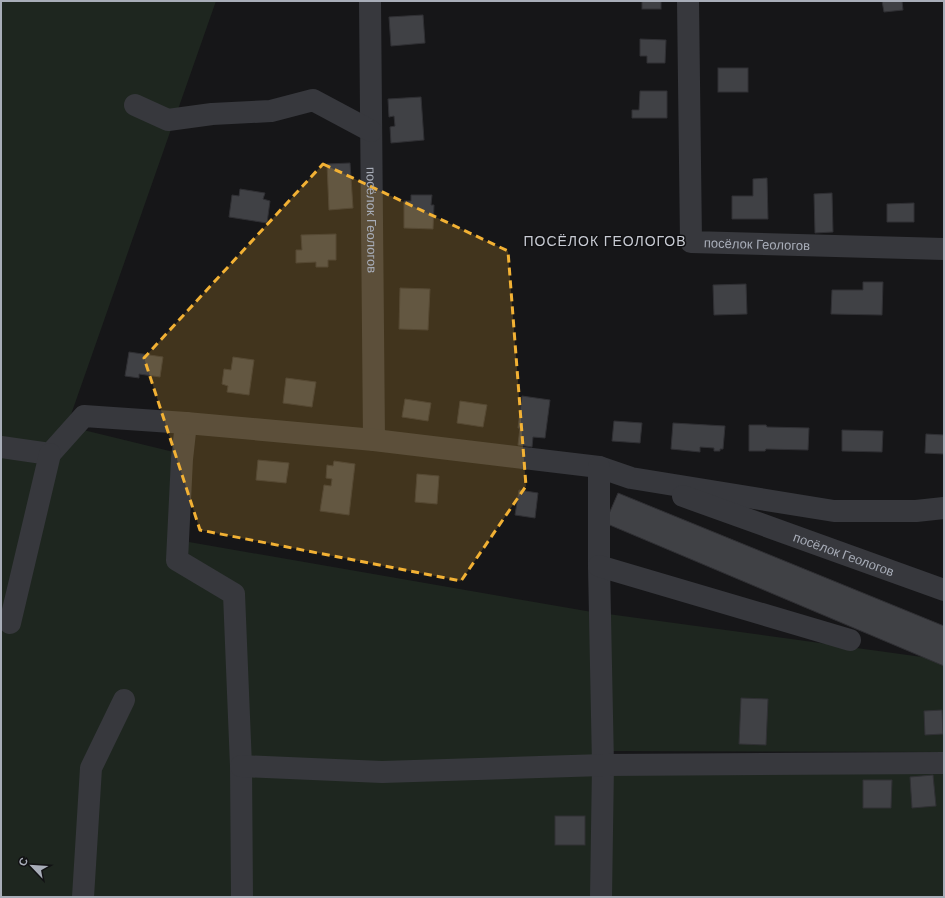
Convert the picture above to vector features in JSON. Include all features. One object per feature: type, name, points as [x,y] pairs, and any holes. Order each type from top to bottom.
[{"type":"street","name":"посёлок Геологов","points":[[370,1],[374,440]]},
{"type":"street","name":"посёлок Геологов","points":[[688,1],[691,242],[944,249]]},
{"type":"street","points":[[135,105],[168,120],[212,114],[271,111],[313,100],[371,131]]},
{"type":"street","name":"посёлок Геологов","points":[[50,454],[84,416],[186,423],[374,440],[599,467],[944,590]]},
{"type":"street","points":[[186,423],[182,459],[177,560],[234,594],[241,766],[242,897]]},
{"type":"street","points":[[1,447],[50,454],[10,623]]},
{"type":"street","points":[[599,467],[599,566],[603,765],[601,897]]},
{"type":"street","name":"посёлок Геологов","points":[[631,478],[834,511],[916,511],[944,508]]},
{"type":"street","points":[[599,566],[850,640]]},
{"type":"street","points":[[83,897],[91,768],[124,700]]},
{"type":"street","points":[[241,766],[382,772],[603,765],[944,763]]},
{"type":"highlighted area","points":[[323,164],[508,251],[526,486],[461,581],[200,530],[144,358]]},
{"type":"shaded area","points":[[1,1],[216,1],[67,426],[186,455],[189,542],[592,612],[593,897],[1,897]]},
{"type":"shaded area","points":[[608,614],[944,660],[944,752],[613,751]]},
{"type":"shaded area","points":[[944,770],[944,897],[610,897],[613,775]]},
{"type":"building","points":[[642,1],[661,1],[661,9],[642,9]]},
{"type":"building","points":[[882,1],[902,1],[903,10],[884,12]]},
{"type":"building","points":[[423,15],[425,43],[391,46],[389,17]]},
{"type":"building","points":[[640,39],[666,40],[665,63],[647,63],[647,56],[640,56]]},
{"type":"building","points":[[718,68],[748,68],[748,92],[718,92]]},
{"type":"building","points":[[640,91],[667,91],[667,118],[632,118],[632,110],[639,110]]},
{"type":"building","points":[[421,97],[424,140],[391,143],[390,127],[395,126],[394,116],[389,117],[388,99]]},
{"type":"building","points":[[350,163],[353,208],[329,210],[327,164]]},
{"type":"building","points":[[767,178],[768,219],[732,219],[732,196],[753,196],[753,179]]},
{"type":"building","points":[[240,189],[265,193],[263,199],[270,201],[267,223],[229,217],[232,195],[239,196]]},
{"type":"building","points":[[832,193],[833,232],[815,233],[814,194]]},
{"type":"building","points":[[411,195],[432,195],[431,205],[434,205],[433,229],[404,228],[404,201],[411,201]]},
{"type":"building","points":[[914,203],[914,222],[887,222],[887,204]]},
{"type":"building","points":[[336,234],[336,260],[328,260],[328,267],[316,267],[316,262],[296,263],[296,250],[302,250],[301,235]]},
{"type":"building","points":[[863,282],[883,282],[882,315],[831,314],[832,290],[863,290]]},
{"type":"building","points":[[746,284],[747,314],[714,315],[713,285]]},
{"type":"building","points":[[400,288],[430,289],[428,330],[399,329]]},
{"type":"building","points":[[129,352],[163,357],[160,377],[139,374],[139,378],[125,376]]},
{"type":"building","points":[[233,357],[254,360],[249,395],[227,392],[228,386],[222,384],[224,369],[231,370]]},
{"type":"building","points":[[286,378],[316,382],[312,407],[283,403]]},
{"type":"building","points":[[522,396],[550,400],[545,438],[533,437],[532,447],[518,445],[520,428],[518,428]]},
{"type":"building","points":[[405,399],[431,403],[428,421],[402,417]]},
{"type":"building","points":[[460,401],[487,405],[483,427],[457,423]]},
{"type":"building","points":[[614,421],[642,423],[640,443],[612,441]]},
{"type":"building","points":[[673,423],[725,426],[723,449],[720,449],[720,451],[714,451],[714,448],[700,447],[700,452],[671,449]]},
{"type":"building","points":[[749,425],[809,428],[808,450],[766,449],[765,451],[749,451]]},
{"type":"building","points":[[842,430],[883,431],[882,452],[842,451]]},
{"type":"building","points":[[926,434],[944,435],[944,454],[925,453]]},
{"type":"building","points":[[258,460],[289,463],[286,483],[256,480]]},
{"type":"building","points":[[334,461],[355,464],[349,515],[320,511],[324,485],[331,486],[332,479],[326,478],[327,465],[333,466]]},
{"type":"building","points":[[417,474],[439,476],[437,504],[415,502]]},
{"type":"building","points":[[519,490],[538,493],[535,518],[515,515]]},
{"type":"building","points":[[618,493],[944,626],[944,666],[605,523]]},
{"type":"building","points":[[741,698],[768,699],[766,745],[739,744]]},
{"type":"building","points":[[942,710],[943,734],[925,735],[924,711]]},
{"type":"building","points":[[933,775],[936,806],[912,808],[910,777]]},
{"type":"building","points":[[863,780],[892,780],[891,808],[863,808]]},
{"type":"building","points":[[555,816],[585,816],[585,845],[555,845]]},
{"type":"district","name":"ПОСЁЛОК ГЕОЛОГОВ","points":[[605,241]]}]
